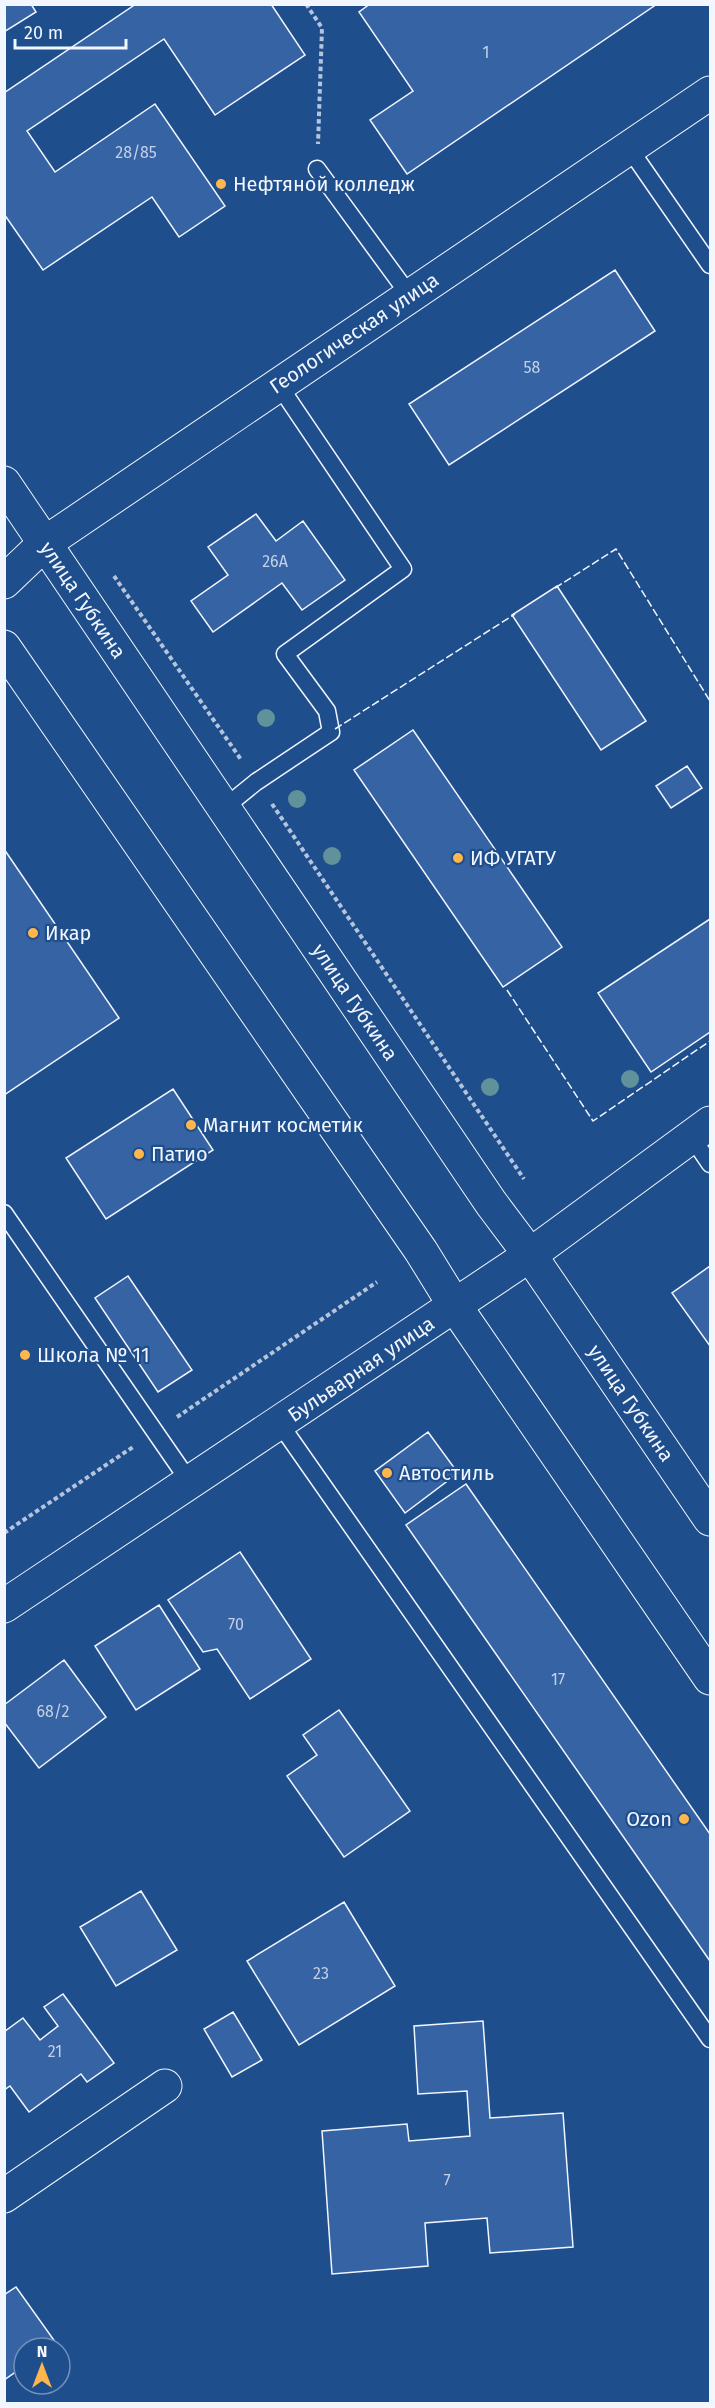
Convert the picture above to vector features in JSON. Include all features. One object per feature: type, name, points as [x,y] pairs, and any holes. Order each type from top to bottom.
[{"type":"main road","name":"Геологическая улица","points":[[4,582],[45,543],[711,93]]},
{"type":"main road","name":"улица Губкина","points":[[4,483],[491,1203],[530,1255],[711,1519]]},
{"type":"main road","points":[[4,647],[421,1251],[455,1306],[711,1678]]},
{"type":"main road","name":"Бульварная улица","points":[[4,1606],[189,1481],[280,1424],[530,1255],[701,1129]]},
{"type":"main road","points":[[4,2196],[165,2086]]},
{"type":"lane","points":[[629,148],[711,265]]},
{"type":"lane","points":[[317,169],[410,296]]},
{"type":"lane","points":[[224,808],[256,782],[331,732],[327,711],[285,654],[404,569],[340,479],[279,384]]},
{"type":"lane","points":[[701,1129],[711,1164]]},
{"type":"lane","points":[[4,1213],[189,1481]]},
{"type":"lane","points":[[280,1424],[711,2039]]},
{"type":"path","points":[[306,4],[322,28],[317,169]]},
{"type":"path","points":[[114,576],[524,1179]]},
{"type":"path","points":[[4,1533],[377,1282]]},
{"type":"building","points":[[4,4],[31,4],[36,12],[4,32]]},
{"type":"building","points":[[136,4],[271,4],[305,55],[215,115],[164,39],[27,131],[55,172],[155,104],[225,206],[179,237],[152,197],[43,270],[4,214],[4,93]]},
{"type":"building","points":[[370,4],[657,4],[407,174],[370,120],[413,91],[359,12]]},
{"type":"building","points":[[615,270],[655,331],[449,465],[409,404]]},
{"type":"building","points":[[256,514],[276,541],[303,521],[345,580],[302,610],[282,583],[213,632],[191,601],[228,575],[208,547]]},
{"type":"building","points":[[557,586],[646,721],[601,750],[512,615]]},
{"type":"building","name":"ИФ УГАТУ","points":[[413,730],[562,947],[503,987],[354,770]]},
{"type":"building","points":[[687,766],[702,788],[671,808],[656,786]]},
{"type":"building","name":"Икар","points":[[4,849],[119,1018],[4,1095]]},
{"type":"building","points":[[710,919],[710,1032],[651,1072],[598,993]]},
{"type":"building","name":"Патио","points":[[173,1089],[213,1150],[106,1219],[66,1158]]},
{"type":"building","points":[[710,1266],[710,1346],[672,1293]]},
{"type":"building","points":[[128,1276],[192,1370],[158,1392],[95,1298]]},
{"type":"building","points":[[428,1432],[458,1473],[405,1513],[375,1471]]},
{"type":"building","points":[[466,1484],[710,1834],[710,1961],[406,1525]]},
{"type":"building","points":[[240,1552],[311,1659],[250,1699],[217,1649],[203,1652],[168,1600]]},
{"type":"building","points":[[159,1605],[200,1669],[136,1710],[95,1646]]},
{"type":"building","points":[[64,1660],[106,1717],[39,1768],[4,1722],[4,1705]]},
{"type":"building","points":[[339,1710],[410,1811],[344,1857],[287,1776],[317,1755],[303,1735]]},
{"type":"building","points":[[141,1891],[177,1950],[116,1986],[80,1927]]},
{"type":"building","points":[[344,1902],[395,1986],[299,2045],[247,1961]]},
{"type":"building","points":[[63,1994],[114,2063],[87,2082],[81,2074],[29,2112],[10,2086],[4,2090],[4,2032],[23,2018],[40,2040],[58,2026],[44,2007]]},
{"type":"building","points":[[233,2012],[262,2060],[232,2077],[204,2029]]},
{"type":"building","points":[[483,2021],[490,2118],[563,2113],[573,2247],[490,2253],[487,2218],[425,2223],[428,2266],[332,2274],[322,2131],[407,2124],[409,2141],[470,2136],[467,2091],[418,2094],[414,2026]]},
{"type":"building","points":[[16,2287],[51,2336],[12,2336],[12,2374],[4,2380],[4,2295]]},
{"type":"fence","points":[[555,588],[616,549],[710,701]]},
{"type":"fence","points":[[335,729],[515,614]]},
{"type":"fence","points":[[507,990],[593,1121],[710,1041]]},
{"type":"place","name":"Нефтяной колледж","points":[[221,184]]},
{"type":"place","name":"ИФ УГАТУ","points":[[458,858]]},
{"type":"place","name":"Икар","points":[[33,933]]},
{"type":"place","name":"Магнит косметик","points":[[191,1125]]},
{"type":"place","name":"Патио","points":[[139,1154]]},
{"type":"place","name":"Школа № 11","points":[[25,1355]]},
{"type":"place","name":"Автостиль","points":[[387,1473]]},
{"type":"place","name":"Ozon","points":[[684,1819]]}]
